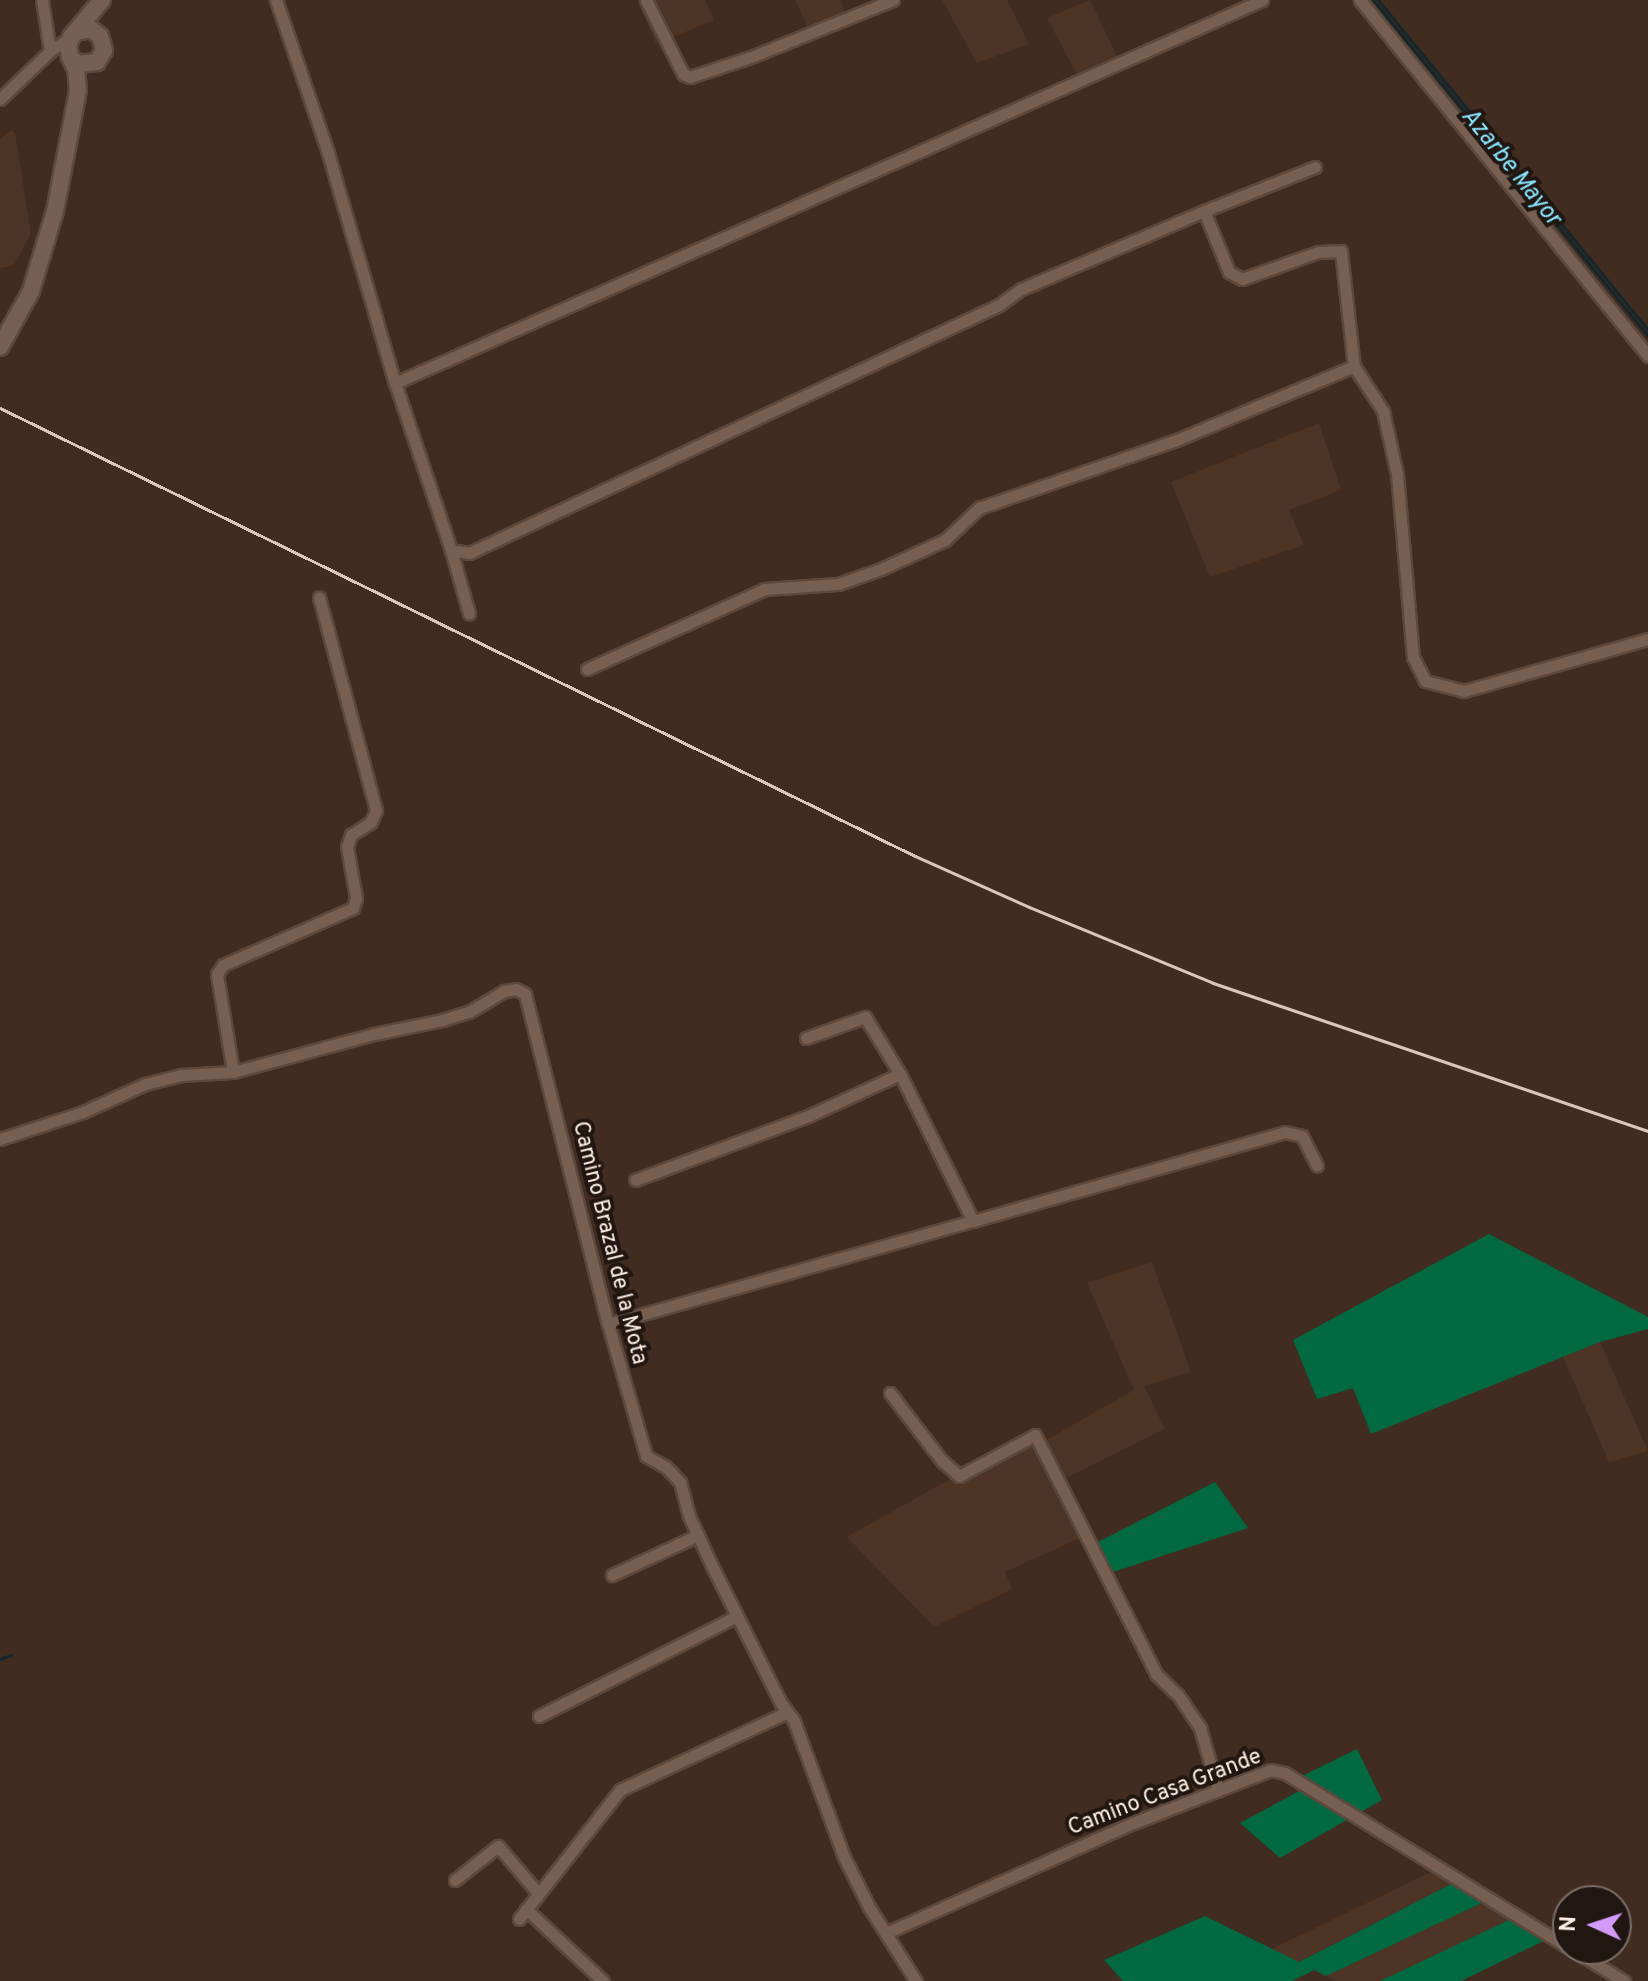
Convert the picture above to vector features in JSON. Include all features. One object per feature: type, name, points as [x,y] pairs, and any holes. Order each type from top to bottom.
[{"type":"street","points":[[42,0],[50,51]]},
{"type":"street","points":[[276,0],[328,153],[395,383],[469,613]]},
{"type":"street","points":[[646,0],[683,74],[690,77],[751,57],[893,0]]},
{"type":"street","points":[[395,383],[1262,0]]},
{"type":"street","points":[[1360,0],[1648,356]]},
{"type":"street","points":[[78,90],[104,50],[93,20],[98,3]]},
{"type":"street","points":[[0,347],[31,291],[55,211],[78,90],[71,44],[98,3]]},
{"type":"street","points":[[0,99],[50,51],[71,44],[87,29],[98,33]]},
{"type":"street","points":[[71,44],[83,65],[93,64]]},
{"type":"street","points":[[451,550],[469,553],[483,547],[985,312],[1021,289],[1315,167]]},
{"type":"street","points":[[1204,211],[1229,272],[1242,279],[1318,252],[1341,251],[1354,366],[1383,411],[1397,474],[1413,657],[1425,681],[1464,691],[1648,639]]},
{"type":"street","points":[[587,669],[765,589],[838,584],[881,569],[945,540],[979,508],[1174,441],[1354,366]]},
{"type":"street","points":[[233,1072],[217,974],[223,965],[353,908],[356,898],[347,847],[351,835],[371,822],[376,810],[319,597]]},
{"type":"street","name":"Camino Brazal de la Mota","points":[[0,1139],[83,1112],[145,1084],[182,1075],[233,1072],[469,1012],[504,991],[516,989],[525,994],[608,1324],[646,1456],[666,1467],[680,1482],[698,1535],[737,1616],[794,1721],[844,1857],[869,1907],[888,1932],[916,1981]]},
{"type":"street","points":[[806,1038],[865,1017],[900,1074],[973,1221]]},
{"type":"street","points":[[635,1180],[808,1116],[900,1074]]},
{"type":"street","points":[[608,1324],[1285,1132],[1302,1136],[1317,1165]]},
{"type":"street","points":[[890,1393],[942,1461],[959,1476],[1035,1435],[1156,1674],[1178,1695],[1200,1728],[1218,1790]]},
{"type":"street","points":[[612,1575],[698,1535]]},
{"type":"street","points":[[539,1716],[737,1616]]},
{"type":"street","points":[[603,1981],[523,1914],[620,1790],[787,1712]]},
{"type":"street","name":"Camino Casa Grande","points":[[888,1932],[1042,1862],[1270,1770],[1285,1773],[1552,1937]]},
{"type":"street","points":[[455,1880],[498,1846],[538,1893]]},
{"type":"street","name":"Camino Casa Grande","points":[[1598,1965],[1624,1981]]},
{"type":"shaded area","points":[[637,0],[705,0],[714,20],[656,44]]},
{"type":"shaded area","points":[[795,0],[840,0],[846,13],[827,19],[834,33],[813,39]]},
{"type":"shaded area","points":[[942,0],[1007,0],[1029,44],[977,63]]},
{"type":"shaded area","points":[[1090,0],[1118,58],[1082,84],[1047,18]]},
{"type":"shaded area","points":[[11,130],[15,133],[31,234],[14,265],[0,268],[0,139]]},
{"type":"shaded area","points":[[1319,423],[1341,490],[1289,510],[1304,545],[1210,577],[1171,482]]},
{"type":"shaded area","points":[[1152,1262],[1191,1372],[1144,1386],[1165,1429],[1054,1484],[1080,1538],[1005,1572],[1012,1589],[934,1627],[847,1537],[948,1480],[1050,1438],[1134,1390],[1087,1283]]},
{"type":"shaded area","points":[[1600,1342],[1648,1451],[1609,1462],[1563,1357]]},
{"type":"shaded area","points":[[1435,1870],[1455,1882],[1298,1962],[1272,1949]]},
{"type":"shaded area","points":[[1484,1902],[1511,1919],[1380,1981],[1334,1981],[1326,1976]]},
{"type":"green space","points":[[1489,1234],[1648,1317],[1648,1329],[1600,1342],[1371,1434],[1353,1388],[1317,1399],[1293,1340]]},
{"type":"green space","points":[[1215,1482],[1248,1528],[1110,1573],[1098,1542]]},
{"type":"green space","points":[[1357,1749],[1382,1800],[1280,1858],[1240,1823],[1299,1791],[1300,1777]]},
{"type":"green space","points":[[1455,1882],[1484,1902],[1326,1976],[1314,1970],[1292,1981],[1123,1981],[1104,1960],[1205,1916],[1299,1962]]},
{"type":"green space","points":[[1511,1919],[1548,1939],[1461,1981],[1380,1981]]},
{"type":"waterway","name":"Azarbe Mayor","points":[[1373,0],[1648,336]]},
{"type":"waterway","name":"Azarbe Mayor","points":[[1378,0],[1648,330]]},
{"type":"waterway","points":[[0,1659],[11,1655]]},
{"type":"railway","points":[[0,408],[915,856],[1029,907],[1213,983],[1648,1131]]}]
